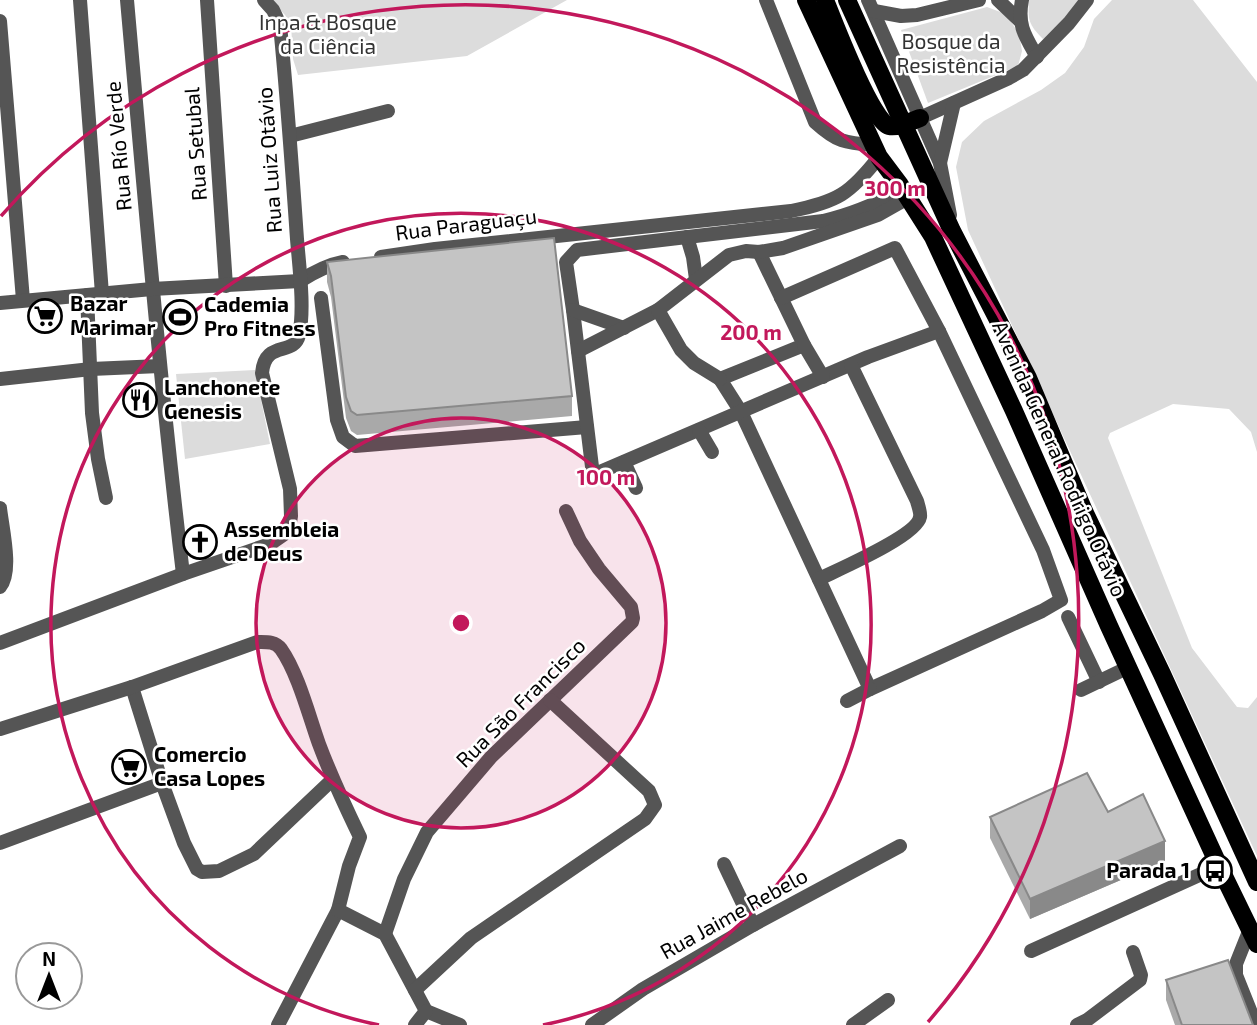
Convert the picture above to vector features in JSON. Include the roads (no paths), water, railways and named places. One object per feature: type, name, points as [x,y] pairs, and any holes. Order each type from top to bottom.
[{"type":"main road","name":"Avenida General Rodrigo Otávio","points":[[806,0],[876,151],[933,237],[1253,936]]},
{"type":"main road","points":[[825,0],[872,108],[881,121],[892,126],[912,121]]},
{"type":"main road","name":"Avenida General Rodrigo Otávio","points":[[847,0],[912,121],[952,230],[1027,378],[1084,511],[1163,674],[1257,882]]},
{"type":"street","points":[[80,0],[94,295],[92,412],[106,498]]},
{"type":"street","name":"Rua Río Verde","points":[[127,0],[152,289],[183,574]]},
{"type":"street","name":"Rua Setubal","points":[[207,0],[226,286]]},
{"type":"street","name":"Rua Luiz Otávio","points":[[183,574],[270,544],[289,528],[291,516],[290,489],[262,373],[265,360],[270,354],[291,346],[299,338],[300,312],[290,136],[280,25],[273,10],[264,0]]},
{"type":"street","points":[[766,0],[815,122],[830,136],[876,151]]},
{"type":"street","points":[[871,6],[901,16],[917,15],[979,0]]},
{"type":"street","points":[[998,0],[1019,20],[1037,57]]},
{"type":"street","points":[[1019,20],[1022,0]]},
{"type":"street","points":[[912,121],[1009,78],[1031,64],[1087,0]]},
{"type":"street","name":"Avenida General Rodrigo Otávio","points":[[871,6],[912,121],[940,163],[952,230]]},
{"type":"street","points":[[0,21],[23,300]]},
{"type":"street","points":[[940,163],[954,103]]},
{"type":"street","points":[[290,136],[388,111]]},
{"type":"street","name":"Rua Paraguaçu","points":[[0,303],[152,289],[300,281],[315,271],[335,264],[435,249],[790,211],[834,199],[852,189],[876,151]]},
{"type":"street","points":[[905,194],[834,219],[577,250],[566,262],[593,475],[851,365],[939,331]]},
{"type":"street","points":[[578,351],[658,310],[729,255],[783,248],[846,227],[878,215],[905,194]]},
{"type":"street","points":[[687,237],[696,279]]},
{"type":"street","points":[[781,298],[895,248],[939,331],[1043,550],[1061,600],[847,701]]},
{"type":"street","points":[[759,251],[804,345],[823,377]]},
{"type":"street","points":[[321,298],[337,420],[343,437],[355,446],[587,428]]},
{"type":"street","points":[[573,310],[624,328]]},
{"type":"street","points":[[658,310],[681,350],[694,363],[720,379],[741,412],[870,690]]},
{"type":"street","points":[[720,379],[804,345]]},
{"type":"street","points":[[819,579],[901,538],[915,528],[920,517],[917,501],[851,365]]},
{"type":"street","points":[[0,379],[91,369],[160,366]]},
{"type":"street","points":[[699,430],[712,452]]},
{"type":"street","points":[[624,462],[636,488]]},
{"type":"street","points":[[0,508],[6,576],[0,587]]},
{"type":"street","name":"Rua São Francisco","points":[[385,934],[404,879],[427,832],[491,757],[632,622],[631,607],[580,541],[566,511]]},
{"type":"street","points":[[0,643],[183,574]]},
{"type":"street","points":[[1069,617],[1099,682]]},
{"type":"street","points":[[0,729],[132,687],[257,642],[270,642],[281,649],[294,673],[332,780],[360,837],[349,866],[338,910],[278,1025]]},
{"type":"street","points":[[1081,690],[1129,667]]},
{"type":"street","points":[[132,687],[184,844],[197,869],[202,872],[219,871],[254,854],[332,780]]},
{"type":"street","points":[[415,990],[471,938],[645,819],[655,805],[649,791],[550,700]]},
{"type":"street","points":[[0,843],[162,783]]},
{"type":"street","name":"Rua Jaime Rebelo","points":[[592,1025],[643,989],[753,925],[900,846]]},
{"type":"street","points":[[724,864],[753,925]]},
{"type":"street","points":[[1031,951],[1219,866]]},
{"type":"street","points":[[338,910],[385,934],[426,1011],[460,1025]]},
{"type":"street","points":[[1253,936],[1240,952],[1236,975],[1256,1025]]},
{"type":"street","points":[[1084,1023],[1140,979],[1133,952]]},
{"type":"street","points":[[853,1025],[888,1000]]},
{"type":"street","points":[[415,1025],[426,1011]]},
{"type":"place","name":"Bazar Marimar","points":[[45,316]]},
{"type":"place","name":"Cademia Pro Fitness","points":[[180,317]]},
{"type":"place","name":"Lanchonete Genesis","points":[[140,400]]},
{"type":"place","name":"Assembleia de Deus","points":[[200,542]]},
{"type":"place","name":"Comercio Casa Lopes","points":[[129,767]]},
{"type":"place","name":"Parada 1","points":[[1215,871]]},
{"type":"park label","name":"Inpa & Bosque da Ciência","points":[[328,35]]},
{"type":"park label","name":"Bosque da Resistência","points":[[951,54]]}]
